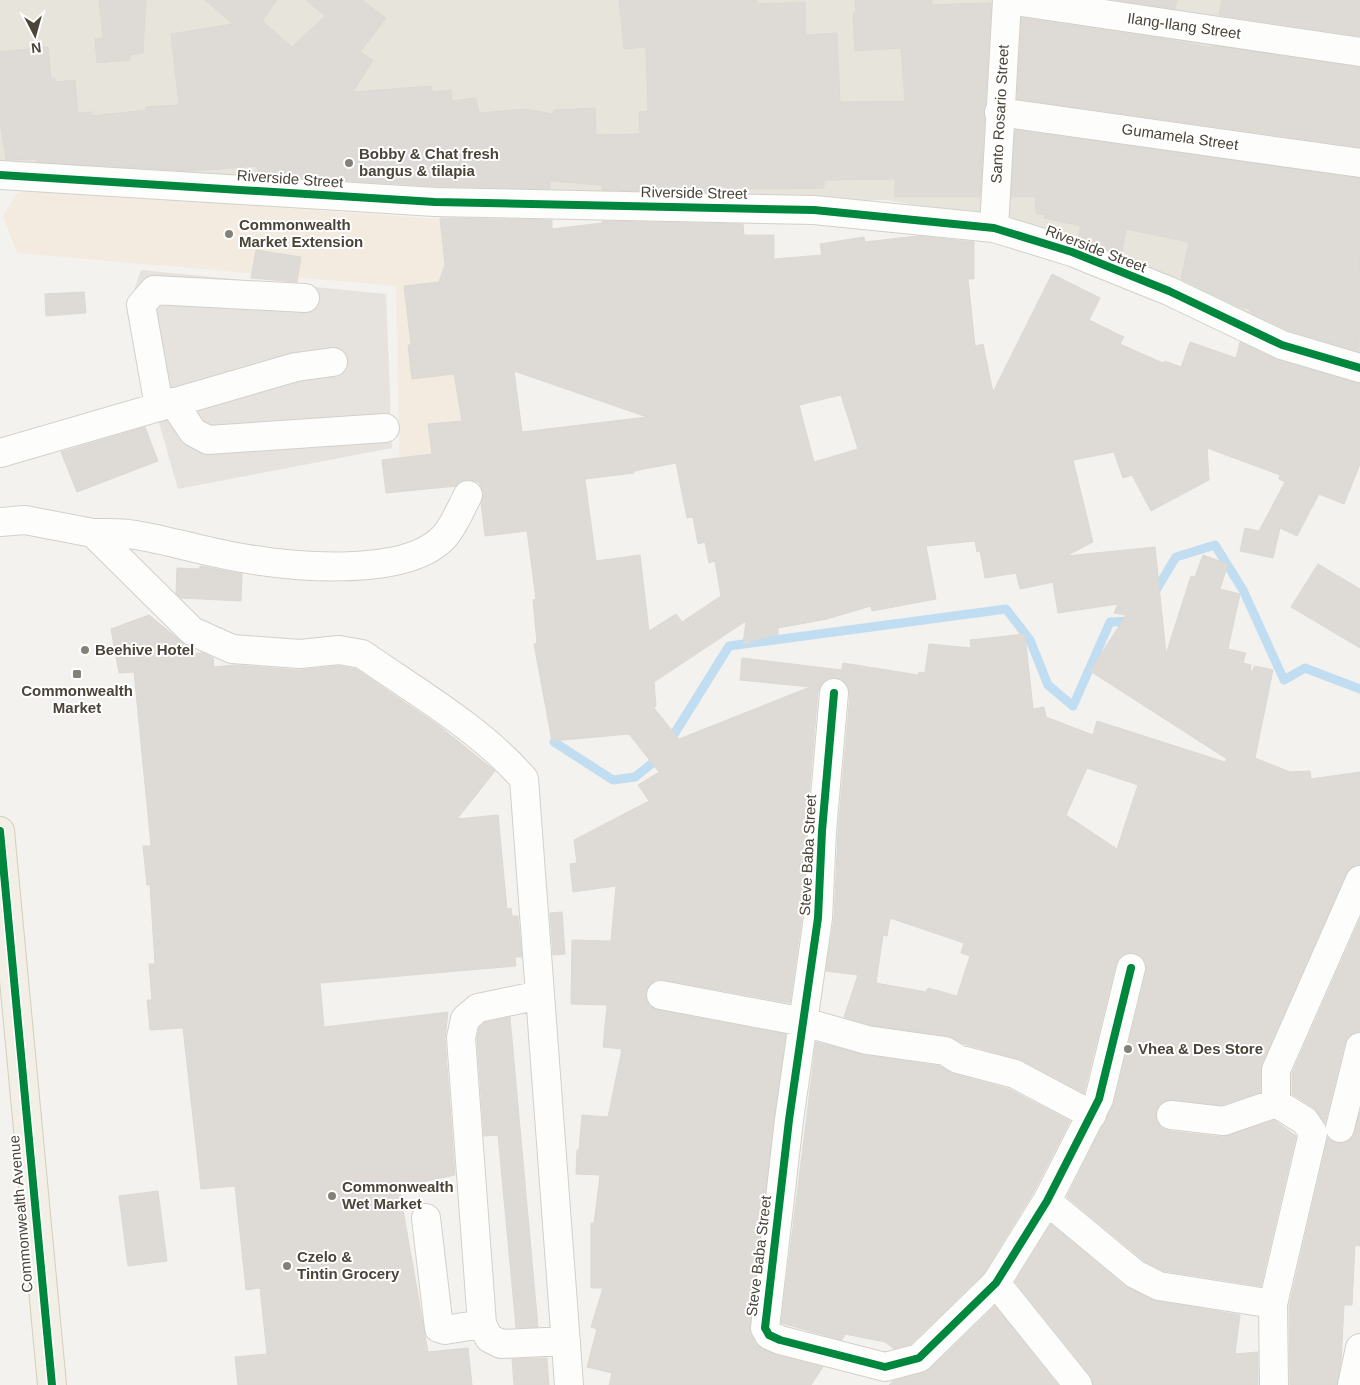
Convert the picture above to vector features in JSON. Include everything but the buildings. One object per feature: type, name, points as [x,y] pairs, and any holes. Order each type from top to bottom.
[{"type":"main road","name":"Commonwealth Avenue","points":[[0,831],[52,1385]]},
{"type":"street","name":"Ilang-Ilang Street","points":[[1008,0],[1360,52]]},
{"type":"street","name":"Santo Rosario Street","points":[[994,228],[999,112],[1008,0]]},
{"type":"street","name":"Gumamela Street","points":[[999,112],[1360,163]]},
{"type":"street","name":"Riverside Street","points":[[0,175],[435,202],[814,210],[994,228],[1072,252],[1169,291],[1282,345],[1360,368]]},
{"type":"street","points":[[305,298],[154,290],[141,305],[166,404],[193,432],[208,440],[386,428]]},
{"type":"street","points":[[0,453],[296,367],[333,362]]},
{"type":"street","points":[[0,522],[25,520],[93,533],[133,534],[250,559],[339,567],[366,566],[419,553],[444,537],[468,494]]},
{"type":"street","points":[[93,533],[192,631],[232,649],[300,654],[339,650],[362,654],[483,740],[512,764],[524,779],[569,1385]]},
{"type":"street","name":"Steve Baba Street","points":[[834,693],[822,831],[818,918],[765,1328],[769,1335],[879,1376],[919,1358],[996,1283],[1047,1201],[1100,1099],[1131,968]]},
{"type":"street","points":[[1276,1103],[1276,1070],[1360,880]]},
{"type":"street","points":[[540,995],[478,1008],[465,1020],[461,1038],[482,1324],[489,1338],[501,1344],[566,1341]]},
{"type":"street","points":[[661,995],[804,1022],[867,1040],[945,1051],[958,1059],[1014,1074],[1092,1115]]},
{"type":"street","points":[[1313,1133],[1350,1131],[1360,1047]]},
{"type":"street","points":[[1171,1115],[1224,1121],[1276,1103],[1305,1120],[1313,1133],[1273,1304],[1274,1385]]},
{"type":"street","points":[[1047,1201],[1135,1274],[1159,1286],[1273,1304]]},
{"type":"street","points":[[426,1218],[439,1328],[445,1330],[482,1324]]},
{"type":"street","points":[[996,1283],[1078,1385]]},
{"type":"street","points":[[1352,1385],[1360,1348]]},
{"type":"shaded area","points":[[0,0],[1360,0],[1360,359],[1276,340],[1009,221],[886,200],[426,199],[0,165]]},
{"type":"shaded area","points":[[35,189],[436,219],[473,216],[474,486],[400,491],[396,286],[17,253],[3,216],[16,194]]},
{"type":"shaded area","points":[[141,270],[386,294],[392,448],[178,489],[127,311]]},
{"type":"waterway","points":[[1153,595],[1176,557],[1215,545],[1243,590],[1284,680],[1305,668],[1360,689]]},
{"type":"waterway","points":[[668,744],[729,646],[1006,609],[1030,640],[1048,685],[1073,706],[1110,622],[1134,621]]},
{"type":"waterway","points":[[554,742],[613,780],[635,777],[660,757]]},
{"type":"cycle path","points":[[0,175],[435,202],[814,210],[994,228],[1072,252],[1169,291],[1282,345],[1360,368]]},
{"type":"cycle path","points":[[834,693],[822,831],[818,918],[789,1120],[765,1328],[769,1335],[780,1340],[885,1367],[919,1358],[996,1283],[1047,1201],[1099,1099],[1131,968]]},
{"type":"cycle path","points":[[0,831],[52,1385]]},
{"type":"place","name":"Bobby & Chat fresh bangus & tilapia","points":[[349,163]]},
{"type":"place","name":"Commonwealth Market Extension","points":[[229,234]]},
{"type":"place","name":"Beehive Hotel","points":[[85,650]]},
{"type":"place","name":"Commonwealth Market","points":[[77,674]]},
{"type":"place","name":"Vhea & Des Store","points":[[1128,1049]]},
{"type":"place","name":"Commonwealth Wet Market","points":[[332,1196]]},
{"type":"place","name":"Czelo & Tintin Grocery","points":[[287,1266]]}]
